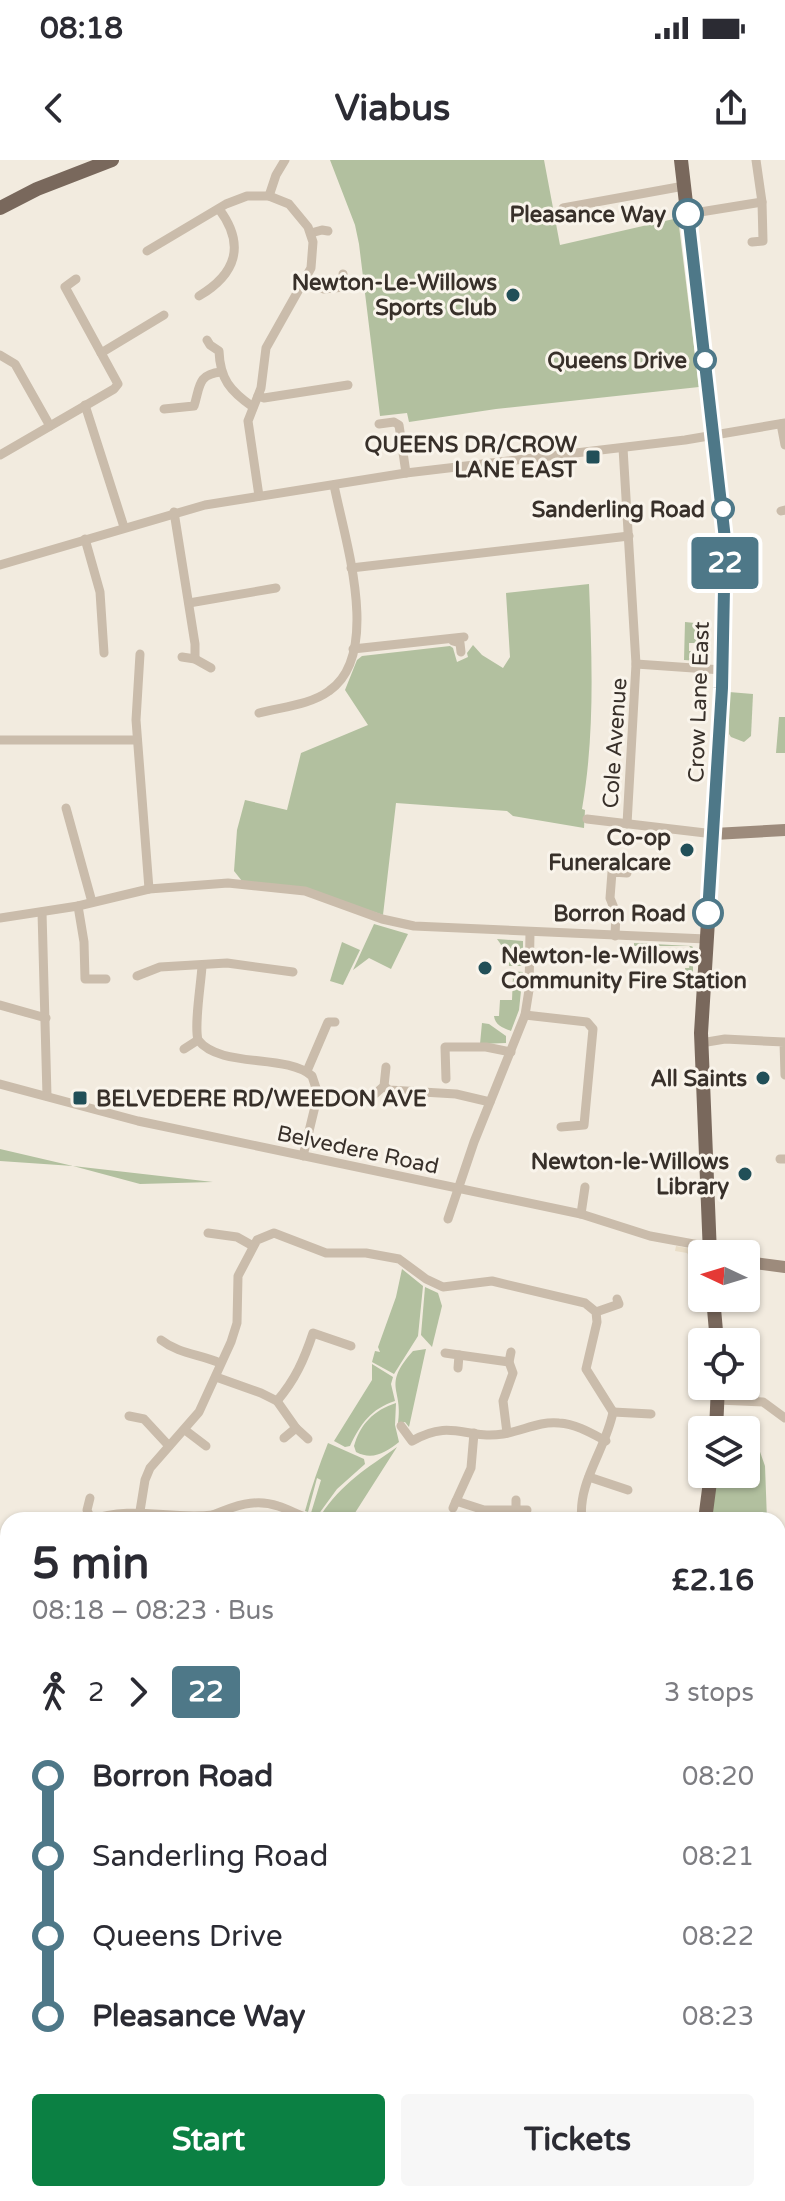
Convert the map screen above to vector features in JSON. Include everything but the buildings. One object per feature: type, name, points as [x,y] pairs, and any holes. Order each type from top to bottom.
[{"type":"main road","points":[[0,208],[112,160]]},
{"type":"main road","name":"Crow Lane East","points":[[681,160],[725,539],[722,670],[701,1043],[710,1240]]},
{"type":"main road","points":[[706,1512],[709,1488]]},
{"type":"street","points":[[269,196],[285,160]]},
{"type":"street","points":[[752,242],[763,241],[756,160]]},
{"type":"street","points":[[563,208],[684,186]]},
{"type":"street","points":[[147,251],[247,196],[269,196],[296,209],[311,233],[312,260],[305,281],[266,348],[258,396],[248,427],[259,496]]},
{"type":"street","points":[[688,214],[762,202]]},
{"type":"street","points":[[212,302],[203,294],[220,281],[234,257],[234,233],[219,209]]},
{"type":"street","points":[[311,233],[328,231]]},
{"type":"street","points":[[305,281],[320,288],[350,286],[343,274]]},
{"type":"street","points":[[0,455],[114,389],[117,381],[65,287],[76,279]]},
{"type":"street","points":[[147,309],[154,321]]},
{"type":"street","points":[[101,353],[164,315]]},
{"type":"street","points":[[207,340],[219,351],[221,372],[231,391],[253,407]]},
{"type":"street","points":[[0,355],[15,364],[50,426]]},
{"type":"street","points":[[164,409],[194,406],[201,379],[221,372]]},
{"type":"street","points":[[258,396],[264,398],[348,385]]},
{"type":"street","points":[[85,405],[124,527]]},
{"type":"street","points":[[379,424],[394,422],[399,425],[406,473]]},
{"type":"street","points":[[0,565],[174,512],[406,473],[714,436],[783,423],[785,445]]},
{"type":"street","name":"Cole Avenue","points":[[623,448],[636,664],[627,824]]},
{"type":"street","points":[[259,713],[317,698],[328,692],[344,675],[353,649],[357,603],[334,485]]},
{"type":"street","points":[[174,512],[195,659]]},
{"type":"street","points":[[351,568],[629,536]]},
{"type":"street","points":[[85,539],[100,592],[104,653]]},
{"type":"street","points":[[189,603],[276,588]]},
{"type":"street","points":[[353,649],[453,641],[464,637]]},
{"type":"street","points":[[453,641],[460,643],[461,652]]},
{"type":"street","points":[[140,654],[137,740],[149,889]]},
{"type":"street","points":[[182,657],[195,659],[211,668]]},
{"type":"street","name":"Cole Avenue","points":[[636,664],[722,670]]},
{"type":"street","points":[[0,740],[137,740]]},
{"type":"street","points":[[66,808],[92,902]]},
{"type":"street","points":[[587,819],[714,834],[785,830]]},
{"type":"street","points":[[615,936],[616,917],[610,898],[612,868],[627,873]]},
{"type":"street","points":[[0,918],[78,906],[149,889],[228,883],[305,891],[382,919],[414,926],[706,939]]},
{"type":"street","points":[[78,906],[86,984],[106,979]]},
{"type":"street","points":[[42,912],[47,1096]]},
{"type":"street","points":[[448,1219],[525,1015],[529,990],[530,932]]},
{"type":"street","points":[[137,976],[160,967],[235,963],[293,972]]},
{"type":"street","points":[[202,966],[196,1026],[198,1040],[212,1051],[297,1067],[307,1071],[314,1079],[318,1094],[303,1156]]},
{"type":"street","points":[[0,1005],[46,1018]]},
{"type":"street","points":[[525,1015],[587,1022],[593,1029],[589,1125],[561,1127]]},
{"type":"street","points":[[307,1071],[329,1021]]},
{"type":"street","points":[[701,1043],[735,1039],[784,1040],[785,1075]]},
{"type":"street","points":[[184,1049],[198,1040]]},
{"type":"street","points":[[446,1079],[445,1047],[486,1047],[511,1052]]},
{"type":"street","points":[[375,1094],[384,1086],[386,1067]]},
{"type":"street","name":"Belvedere Road","points":[[0,1084],[138,1121],[581,1214],[688,1245]]},
{"type":"street","points":[[384,1086],[389,1090],[456,1094],[490,1102]]},
{"type":"street","points":[[581,1214],[585,1187]]},
{"type":"street","points":[[208,1233],[237,1237],[253,1246]]},
{"type":"street","points":[[140,1511],[147,1473],[199,1412],[216,1377],[237,1323],[238,1276],[253,1246],[263,1237],[280,1234],[326,1253],[366,1253],[399,1259],[443,1287],[492,1281],[585,1303],[596,1312]]},
{"type":"street","points":[[760,1265],[785,1267]]},
{"type":"street","points":[[596,1312],[619,1305]]},
{"type":"street","points":[[582,1512],[589,1477],[606,1441],[613,1412],[586,1369],[596,1330],[596,1312]]},
{"type":"street","points":[[277,1401],[294,1381],[304,1362],[308,1332],[351,1346]]},
{"type":"street","points":[[161,1340],[176,1351],[200,1355],[220,1363]]},
{"type":"street","points":[[445,1353],[510,1357],[513,1373],[503,1407],[507,1433]]},
{"type":"street","points":[[458,1368],[459,1355]]},
{"type":"street","points":[[216,1377],[277,1401],[308,1439]]},
{"type":"street","points":[[753,1400],[763,1402],[785,1418]]},
{"type":"street","points":[[613,1412],[651,1414]]},
{"type":"street","points":[[129,1415],[144,1419],[169,1446]]},
{"type":"street","points":[[402,1447],[437,1430],[507,1433],[540,1424],[558,1423],[581,1428],[606,1441]]},
{"type":"street","points":[[401,1426],[412,1441]]},
{"type":"street","points":[[284,1438],[296,1428]]},
{"type":"street","points":[[185,1430],[206,1446]]},
{"type":"street","points":[[474,1433],[471,1468],[455,1504],[484,1510],[520,1507]]},
{"type":"street","points":[[589,1477],[628,1490]]},
{"type":"street","points":[[88,1512],[93,1496]]},
{"type":"street","points":[[224,1512],[257,1502],[288,1512]]},
{"type":"street","points":[[115,1512],[147,1512]]},
{"type":"green space","points":[[330,160],[544,160],[560,245],[678,218],[699,387],[496,409],[409,422],[407,413],[380,416],[359,244],[355,225]]},
{"type":"green space","points":[[589,584],[592,696],[582,809],[585,810],[584,828],[513,816],[507,811],[396,803],[383,915],[339,900],[242,881],[234,871],[237,830],[245,800],[287,810],[301,753],[368,725],[345,690],[357,660],[362,656],[450,646],[457,662],[468,657],[467,653],[473,645],[482,655],[503,668],[510,657],[506,593]]},
{"type":"green space","points":[[685,622],[695,623],[695,627],[699,627],[694,639],[699,639],[698,643],[689,643],[689,651],[698,653],[690,653],[689,658],[698,658],[698,661],[684,660]]},
{"type":"green space","points":[[729,692],[753,694],[751,736],[744,742],[729,734]]},
{"type":"green space","points":[[779,717],[785,717],[785,753],[776,753]]},
{"type":"green space","points":[[374,924],[408,934],[391,969],[369,958],[353,970]]},
{"type":"green space","points":[[497,939],[523,941],[523,966],[509,966],[509,956]]},
{"type":"green space","points":[[342,942],[360,950],[343,985],[330,981]]},
{"type":"green space","points":[[634,943],[691,946],[693,947],[693,989],[678,988],[679,979],[685,979],[685,968],[689,968],[692,949],[689,946],[634,946]]},
{"type":"green space","points":[[509,971],[523,972],[519,1010],[511,1031],[498,1024],[494,1016],[499,1016],[500,1000],[512,1000],[513,975],[509,975]]},
{"type":"green space","points":[[482,1023],[489,1024],[506,1036],[506,1043],[480,1044]]},
{"type":"green space","points":[[0,1149],[73,1166],[0,1161]]},
{"type":"green space","points":[[73,1166],[213,1182],[140,1184]]},
{"type":"green space","points":[[402,1269],[423,1286],[418,1336],[394,1374],[372,1362],[375,1351],[380,1352],[378,1347],[396,1297]]},
{"type":"green space","points":[[425,1287],[438,1293],[442,1306],[432,1347],[421,1335]]},
{"type":"green space","points":[[426,1349],[409,1427],[405,1422],[398,1424],[398,1373],[413,1351]]},
{"type":"green space","points":[[372,1364],[393,1377],[391,1384],[395,1401],[373,1413],[350,1446],[345,1447],[334,1441],[372,1380]]},
{"type":"green space","points":[[396,1403],[395,1425],[399,1442],[374,1455],[356,1452],[354,1446],[364,1425],[375,1414]]},
{"type":"green space","points":[[328,1443],[364,1459],[365,1464],[337,1489],[320,1512],[311,1512],[321,1480],[317,1478],[308,1512],[305,1511]]},
{"type":"green space","points":[[397,1447],[356,1512],[323,1512],[346,1485]]},
{"type":"green space","points":[[760,1452],[765,1466],[767,1512],[710,1512],[712,1488],[760,1488]]},
{"type":"shaded area","points":[[676,1246],[688,1248],[688,1255],[687,1253],[675,1251]]},
{"type":"bus line","name":"22","points":[[688,214],[725,539],[722,688],[708,913]]},
{"type":"place","name":"Pleasance Way","points":[[688,214]]},
{"type":"place","name":"Newton-Le-Willows Sports Club","points":[[513,295]]},
{"type":"place","name":"Queens Drive","points":[[705,360]]},
{"type":"place","name":"QUEENS DR/CROW LANE EAST","points":[[593,457]]},
{"type":"place","name":"Sanderling Road","points":[[723,509]]},
{"type":"place","name":"Co-op Funeralcare","points":[[687,850]]},
{"type":"place","name":"Borron Road","points":[[708,913]]},
{"type":"place","name":"Newton-le-Willows Community Fire Station","points":[[485,968]]},
{"type":"place","name":"All Saints","points":[[763,1078]]},
{"type":"place","name":"BELVEDERE RD/WEEDON AVE","points":[[80,1098]]},
{"type":"place","name":"Newton-le-Willows Library","points":[[745,1174]]}]
